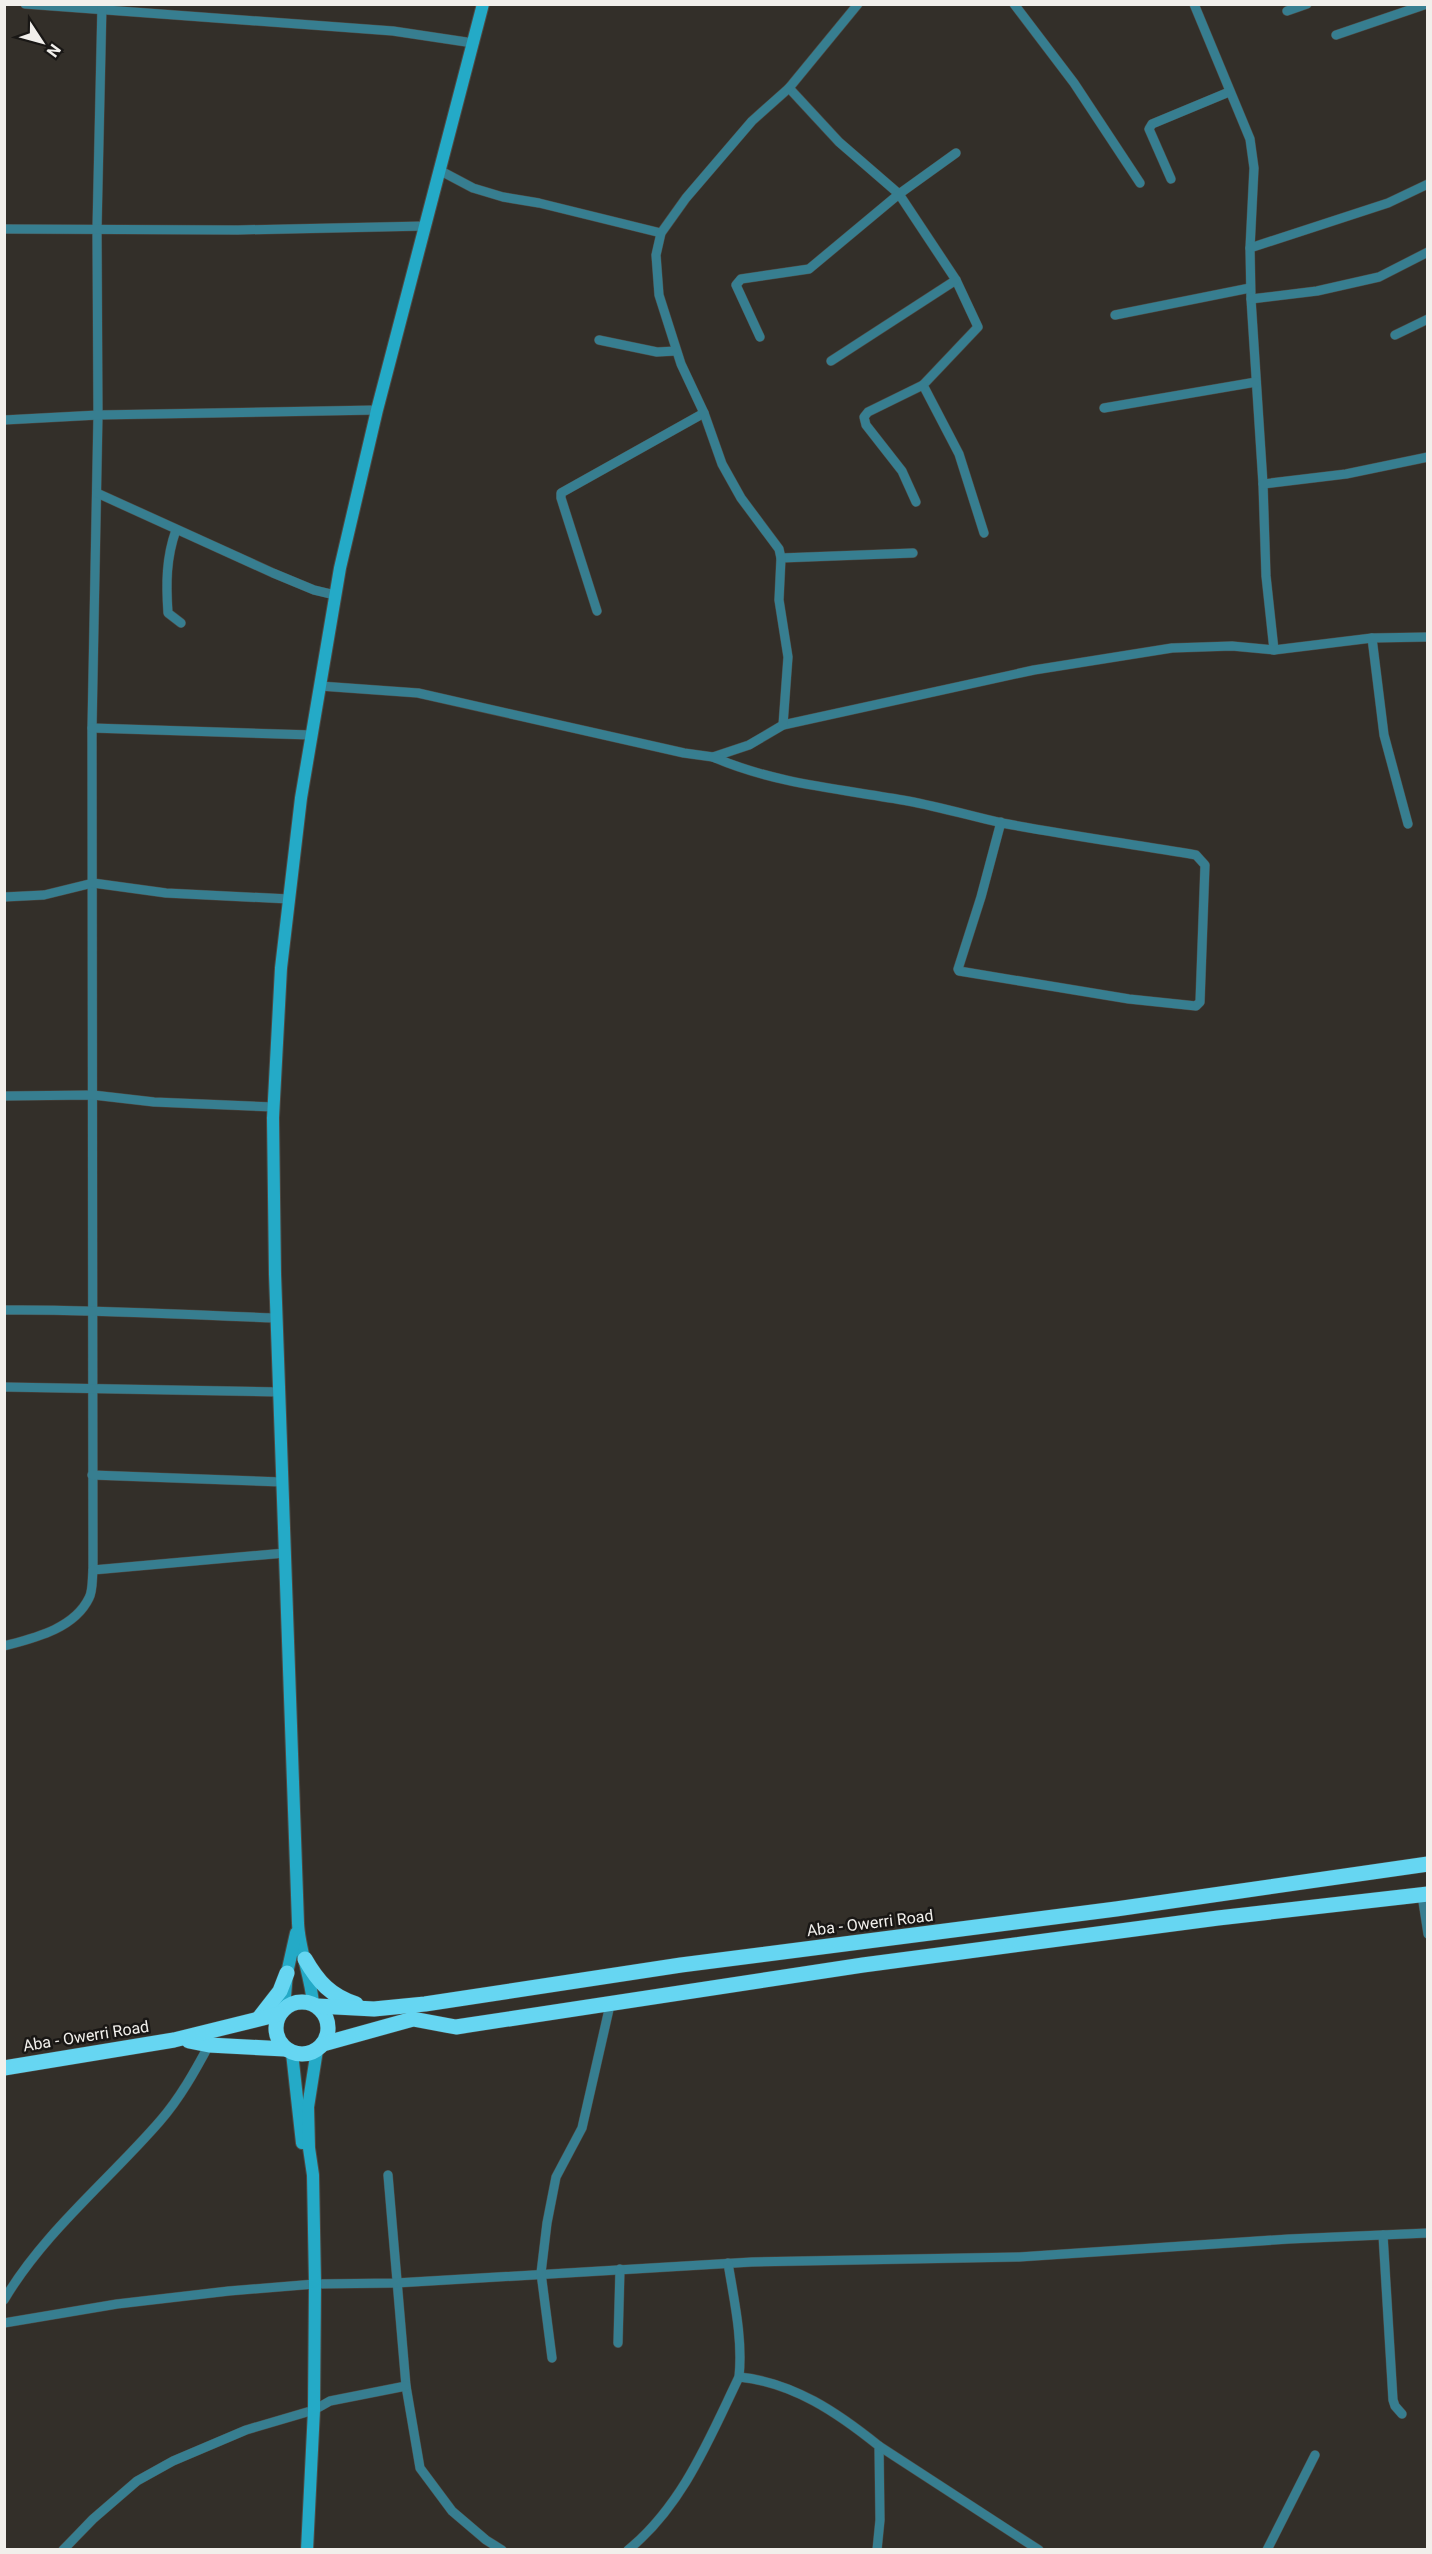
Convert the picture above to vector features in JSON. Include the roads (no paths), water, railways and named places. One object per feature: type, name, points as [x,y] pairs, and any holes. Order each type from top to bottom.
[{"type":"highway","name":"Aba - Owerri Road","points":[[5,2068],[174,2040],[282,2011],[298,2001],[315,2005],[374,2009],[425,2004],[681,1965],[1428,1864]]},
{"type":"highway","name":"Aba - Owerri Road","points":[[174,2040],[309,2054],[320,2047],[383,2026],[413,2019],[456,2027],[610,2006],[863,1965],[1116,1931],[1425,1895]]},
{"type":"highway","points":[[1116,1908],[1116,1931]]},
{"type":"highway","points":[[305,1959],[317,1980],[331,1993],[374,2009]]},
{"type":"highway","points":[[259,2018],[280,1991],[287,1973]]},
{"type":"highway","points":[[315,2005],[327,2019],[328,2028],[320,2047]]},
{"type":"highway","points":[[282,2011],[275,2032],[288,2051]]},
{"type":"main road","points":[[315,2005],[299,1942],[276,1318],[274,1107],[281,968],[301,798],[336,595],[376,410],[483,4]]},
{"type":"main road","points":[[282,2011],[287,1973],[298,1923]]},
{"type":"main road","points":[[307,2550],[314,2410],[315,2284],[313,2175],[309,2148],[308,2107],[320,2047]]},
{"type":"main road","points":[[288,2051],[302,2143],[313,2175]]},
{"type":"street","points":[[25,4],[102,7],[393,30],[474,43]]},
{"type":"street","points":[[783,725],[788,657],[779,600],[781,558],[779,549],[741,498],[727,472],[676,351],[659,295],[656,255],[661,233],[686,198],[752,121],[789,88],[858,4]]},
{"type":"street","points":[[1014,4],[1074,83],[1140,183]]},
{"type":"street","points":[[1194,4],[1250,139],[1253,159],[1250,288],[1263,484],[1266,576],[1274,650]]},
{"type":"street","points":[[1287,11],[1307,4]]},
{"type":"street","points":[[1336,35],[1427,4]]},
{"type":"street","points":[[4,1646],[45,1635],[68,1622],[90,1597],[93,1570],[92,728],[98,415],[97,229],[102,7]]},
{"type":"street","points":[[789,88],[840,142],[899,195],[956,280],[978,327],[923,385],[868,412],[864,417],[866,425],[902,471],[916,502]]},
{"type":"street","points":[[1171,179],[1149,129],[1152,124],[1229,92]]},
{"type":"street","points":[[760,337],[736,285],[741,279],[808,268],[899,195],[956,153]]},
{"type":"street","points":[[439,170],[473,189],[661,233]]},
{"type":"street","points":[[1250,248],[1388,203],[1428,184]]},
{"type":"street","points":[[4,229],[238,230],[425,226]]},
{"type":"street","points":[[1251,299],[1317,291],[1379,277],[1428,252]]},
{"type":"street","points":[[831,362],[956,280]]},
{"type":"street","points":[[1115,315],[1250,288]]},
{"type":"street","points":[[1395,335],[1428,319]]},
{"type":"street","points":[[599,340],[657,352],[676,351]]},
{"type":"street","points":[[1104,408],[1256,382]]},
{"type":"street","points":[[923,385],[959,454],[984,533]]},
{"type":"street","points":[[4,420],[98,415],[376,410]]},
{"type":"street","points":[[597,611],[561,493],[704,413]]},
{"type":"street","points":[[1263,484],[1346,474],[1428,457]]},
{"type":"street","points":[[97,493],[314,590],[336,595]]},
{"type":"street","points":[[176,530],[170,547],[166,580],[168,613],[181,623]]},
{"type":"street","points":[[781,558],[913,553]]},
{"type":"street","points":[[713,757],[749,746],[783,725],[1108,656],[1172,648],[1232,646],[1274,650],[1372,638],[1428,637]]},
{"type":"street","points":[[1372,638],[1384,735],[1408,824]]},
{"type":"street","points":[[320,686],[418,693],[662,748],[713,757],[741,769],[807,786],[950,809],[1001,822],[1196,855],[1205,865],[1200,1002],[1196,1006],[1129,999],[959,972],[1001,822]]},
{"type":"street","points":[[92,728],[312,735]]},
{"type":"street","points":[[4,897],[44,895],[93,883],[166,893],[290,899]]},
{"type":"street","points":[[4,1096],[93,1095],[154,1102],[274,1107]]},
{"type":"street","points":[[4,1310],[93,1309],[157,1315],[276,1318]]},
{"type":"street","points":[[4,1387],[280,1392]]},
{"type":"street","points":[[92,1475],[282,1482]]},
{"type":"street","points":[[93,1570],[285,1553]]},
{"type":"street","points":[[1425,1895],[1428,1934]]},
{"type":"street","points":[[552,2358],[542,2273],[547,2223],[556,2177],[582,2128],[610,2006]]},
{"type":"street","points":[[4,2300],[46,2245],[161,2120],[188,2084],[209,2045]]},
{"type":"street","points":[[388,2175],[406,2386],[420,2468],[452,2511],[502,2550]]},
{"type":"street","points":[[4,2323],[117,2304],[315,2284],[396,2283],[728,2263],[1019,2257],[1289,2239],[1428,2233]]},
{"type":"street","points":[[1383,2235],[1393,2400],[1402,2414]]},
{"type":"street","points":[[628,2550],[649,2532],[691,2476],[739,2377],[741,2360],[728,2263]]},
{"type":"street","points":[[618,2343],[620,2269]]},
{"type":"street","points":[[739,2377],[783,2386],[830,2409],[879,2446],[1039,2550]]},
{"type":"street","points":[[63,2550],[93,2519],[137,2481],[173,2461],[246,2430],[314,2410],[330,2401],[406,2386]]},
{"type":"street","points":[[877,2550],[880,2520],[879,2446]]},
{"type":"street","points":[[1268,2550],[1315,2455]]}]
